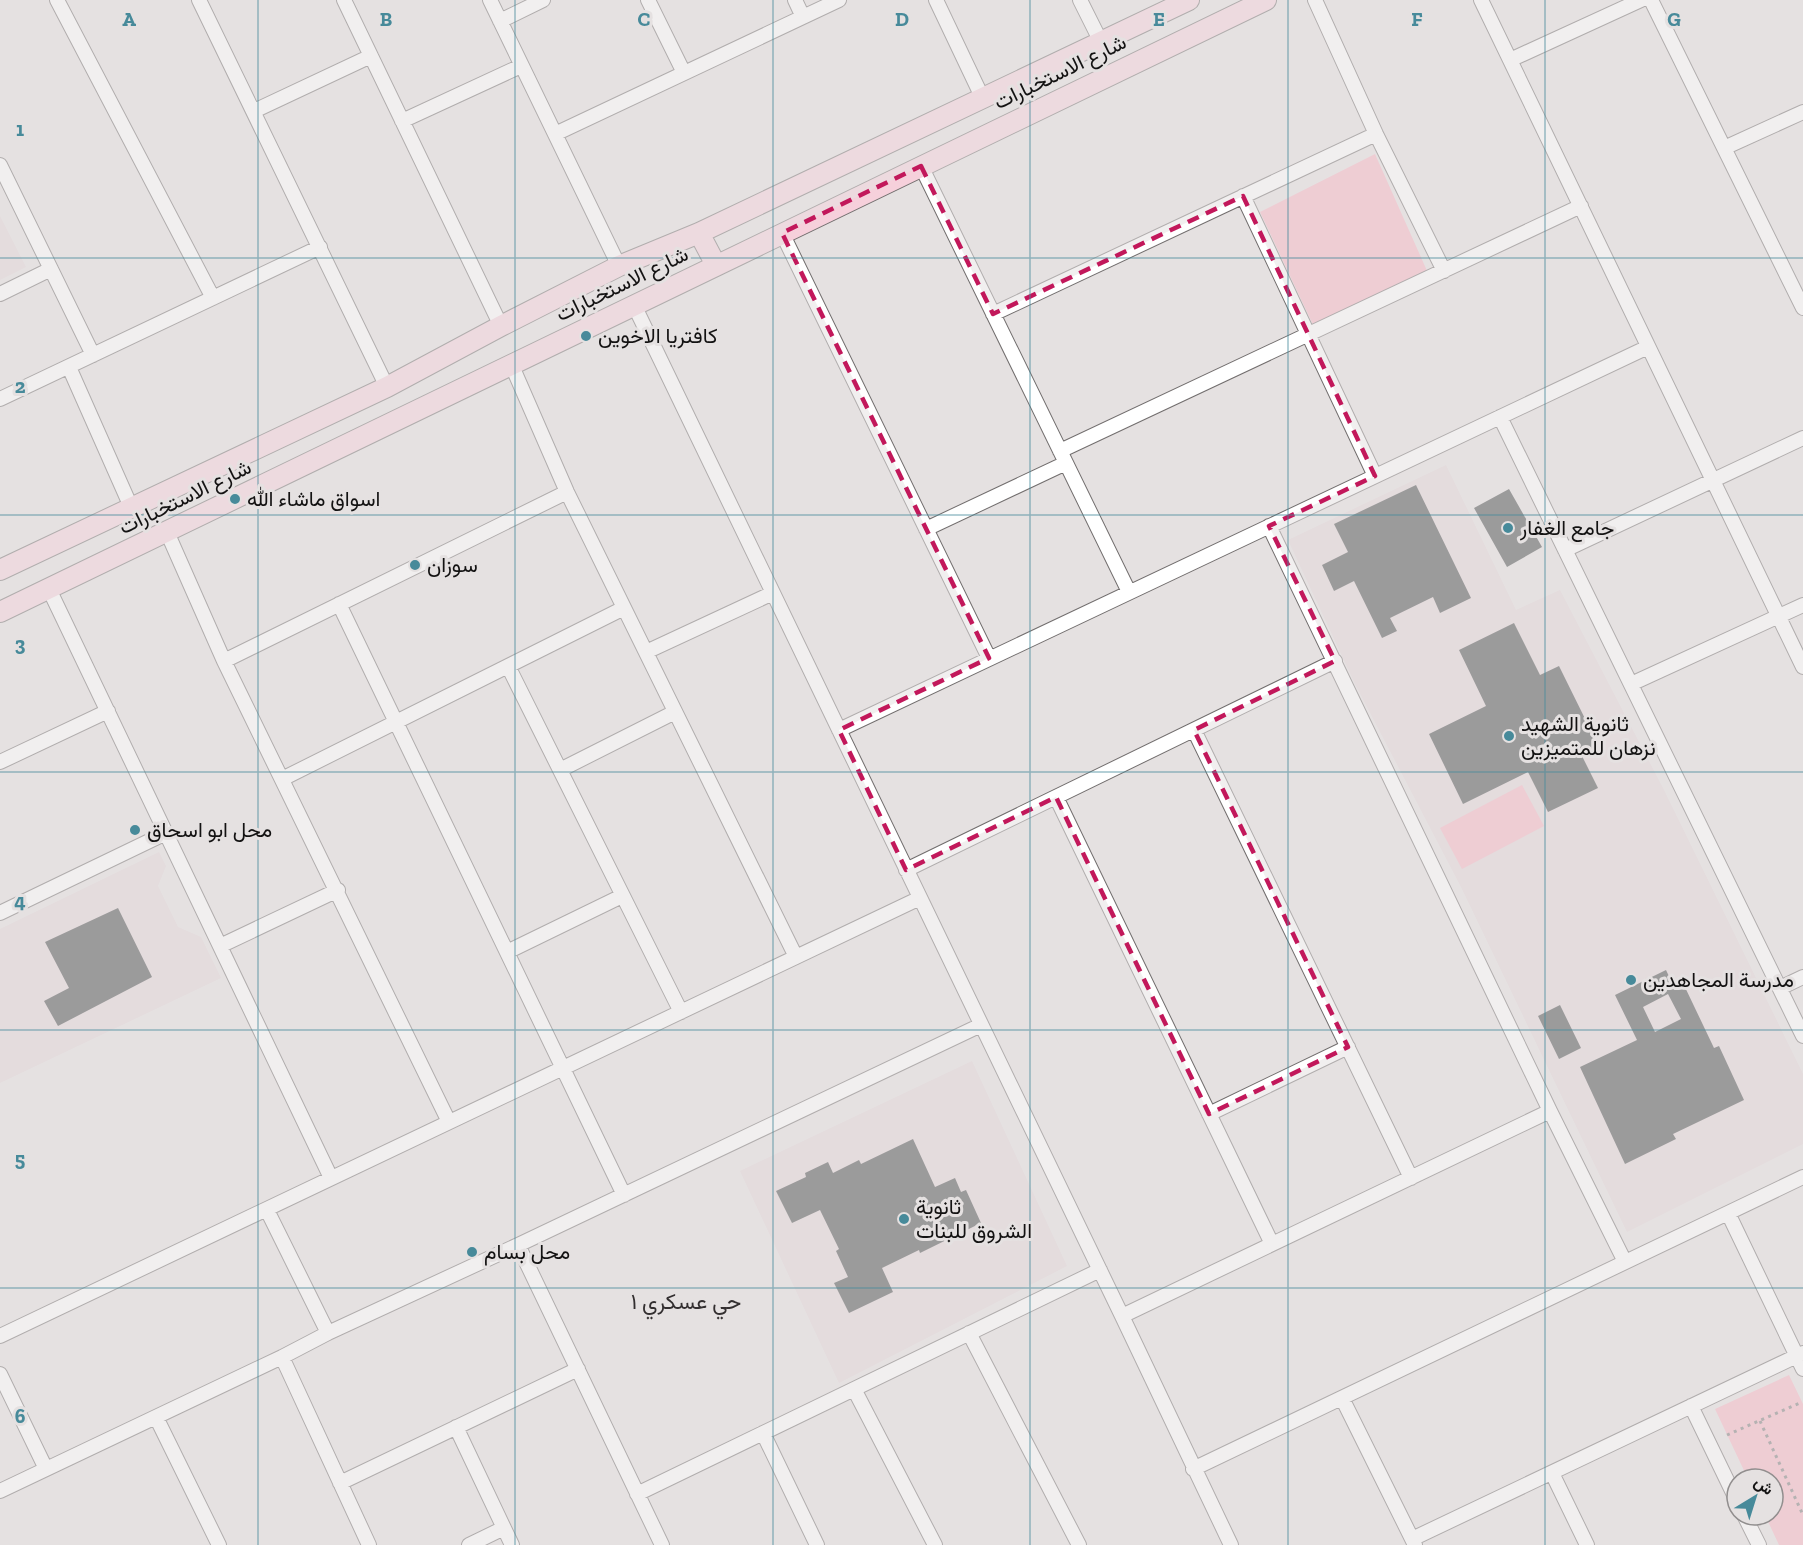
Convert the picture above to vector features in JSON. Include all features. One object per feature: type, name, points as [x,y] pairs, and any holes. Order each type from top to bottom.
[{"type":"main road","name":"شارع الاستخبارات","points":[[0,570],[387,387],[620,266],[699,233],[1189,0]]},
{"type":"main road","name":"شارع الاستخبارات","points":[[0,612],[1266,0]]},
{"type":"main road","points":[[699,233],[716,265]]},
{"type":"street","points":[[57,0],[213,298]]},
{"type":"street","points":[[200,0],[387,387]]},
{"type":"street","points":[[344,0],[501,326]]},
{"type":"street","points":[[489,0],[620,266]]},
{"type":"street","points":[[500,21],[543,0]]},
{"type":"street","points":[[648,0],[684,73]]},
{"type":"street","points":[[795,0],[803,17]]},
{"type":"street","points":[[555,134],[839,0]]},
{"type":"street","points":[[936,0],[983,99]]},
{"type":"street","points":[[1080,0],[1101,42]]},
{"type":"street","points":[[1315,0],[1376,134],[1444,271]]},
{"type":"street","points":[[1481,0],[1803,667]]},
{"type":"street","points":[[1510,60],[1641,0]]},
{"type":"street","points":[[1651,0],[1803,308]]},
{"type":"street","points":[[254,111],[371,56]]},
{"type":"street","points":[[402,121],[521,66]]},
{"type":"street","points":[[1724,148],[1803,112]]},
{"type":"street","points":[[993,314],[1376,134]]},
{"type":"street","points":[[0,165],[93,356]]},
{"type":"street","points":[[921,166],[1129,592]]},
{"type":"street","points":[[1244,196],[1375,476]]},
{"type":"street","points":[[927,529],[1063,457],[1309,334],[1581,206]]},
{"type":"street","points":[[782,233],[989,658]]},
{"type":"street","points":[[0,399],[320,247]]},
{"type":"street","points":[[0,294],[51,269]]},
{"type":"street","points":[[634,305],[1231,1545]]},
{"type":"street","points":[[838,729],[1648,346]]},
{"type":"street","points":[[69,366],[131,507]]},
{"type":"street","points":[[512,366],[567,492],[796,957]]},
{"type":"street","points":[[1500,417],[1803,1036]]},
{"type":"street","points":[[1565,549],[1803,438]]},
{"type":"street","points":[[225,661],[567,492]]},
{"type":"street","points":[[1269,526],[1625,1262]]},
{"type":"street","points":[[167,532],[225,661],[449,1122]]},
{"type":"street","points":[[49,589],[331,1178]]},
{"type":"street","points":[[646,652],[773,593]]},
{"type":"street","points":[[339,604],[624,1195]]},
{"type":"street","points":[[1631,684],[1803,605]]},
{"type":"street","points":[[282,779],[624,608]]},
{"type":"street","points":[[906,870],[1335,661]]},
{"type":"street","points":[[508,666],[681,1012]]},
{"type":"street","points":[[0,762],[108,711]]},
{"type":"street","points":[[560,770],[675,712]]},
{"type":"street","points":[[1194,730],[1411,1178]]},
{"type":"street","points":[[1056,797],[1272,1244]]},
{"type":"street","points":[[0,913],[166,833]]},
{"type":"street","points":[[220,945],[338,891]]},
{"type":"street","points":[[507,952],[622,896]]},
{"type":"street","points":[[0,1336],[920,898]]},
{"type":"street","points":[[1780,988],[1803,977]]},
{"type":"street","points":[[0,1491],[328,1333],[981,1025]]},
{"type":"street","points":[[1209,1114],[1348,1047]]},
{"type":"street","points":[[1122,1316],[1550,1111]]},
{"type":"street","points":[[1194,1469],[1803,1177]]},
{"type":"street","points":[[267,1210],[328,1333]]},
{"type":"street","points":[[1728,1212],[1800,1354],[1803,1369]]},
{"type":"street","points":[[518,1245],[662,1545]]},
{"type":"street","points":[[637,1494],[1100,1270]]},
{"type":"street","points":[[969,1333],[1080,1545]]},
{"type":"street","points":[[1342,1398],[1413,1542],[1800,1354]]},
{"type":"street","points":[[282,1357],[369,1545]]},
{"type":"street","points":[[340,1483],[578,1369]]},
{"type":"street","points":[[0,1374],[46,1469]]},
{"type":"street","points":[[854,1389],[935,1545]]},
{"type":"street","points":[[1691,1406],[1725,1476]]},
{"type":"street","points":[[156,1417],[215,1544]]},
{"type":"street","points":[[456,1427],[512,1545]]},
{"type":"street","points":[[763,1433],[817,1545]]},
{"type":"street","points":[[1552,1473],[1587,1545]]},
{"type":"street","points":[[1750,1527],[1759,1545]]},
{"type":"street","points":[[469,1545],[504,1528]]},
{"type":"path","points":[[1727,1435],[1802,1402]]},
{"type":"path","points":[[1760,1421],[1803,1515]]},
{"type":"highlighted area","points":[[921,166],[993,314],[1243,196],[1375,476],[1269,526],[1335,661],[1194,730],[1348,1047],[1209,1114],[1056,797],[906,870],[839,730],[989,658],[782,233]]},
{"type":"shaded area","points":[[1375,154],[1428,273],[1315,329],[1260,212]]},
{"type":"shaded area","points":[[0,216],[26,267],[0,280]]},
{"type":"shaded area","points":[[1446,465],[1516,610],[1560,590],[1663,788],[1803,1074],[1803,1144],[1627,1232],[1461,887],[1355,684],[1288,540]]},
{"type":"shaded area","points":[[1522,785],[1544,826],[1462,869],[1440,828]]},
{"type":"shaded area","points":[[159,852],[166,866],[158,886],[178,927],[201,937],[221,978],[0,1083],[0,929]]},
{"type":"shaded area","name":"ثانوية الشروق للبنات","points":[[972,1061],[1067,1266],[839,1383],[740,1171]]},
{"type":"shaded area","points":[[1789,1375],[1803,1404],[1803,1545],[1779,1545],[1771,1527],[1785,1527],[1785,1467],[1742,1467],[1715,1409]]},
{"type":"building","points":[[1416,485],[1471,598],[1440,613],[1433,597],[1390,618],[1397,631],[1382,638],[1354,581],[1334,591],[1322,565],[1348,552],[1334,524]]},
{"type":"building","name":"جامع الغفار","points":[[1509,489],[1542,547],[1507,567],[1474,508]]},
{"type":"building","points":[[1514,623],[1540,675],[1559,666],[1599,747],[1582,756],[1598,788],[1548,812],[1528,772],[1463,804],[1429,734],[1486,706],[1459,650]]},
{"type":"building","points":[[118,908],[152,977],[58,1026],[44,1001],[69,988],[45,942]]},
{"type":"building","points":[[1666,970],[1674,987],[1683,983],[1714,1048],[1719,1046],[1744,1100],[1673,1134],[1676,1139],[1625,1164],[1580,1067],[1637,1040],[1615,995]],"holes":[[[1668,994],[1681,1019],[1655,1032],[1643,1007]]]},
{"type":"building","points":[[1560,1005],[1581,1048],[1559,1059],[1538,1016]]},
{"type":"building","points":[[913,1139],[935,1187],[955,1178],[961,1192],[966,1190],[981,1223],[920,1253],[919,1250],[882,1268],[893,1292],[849,1313],[834,1283],[848,1277],[836,1251],[839,1249],[820,1210],[792,1223],[776,1191],[806,1177],[805,1173],[828,1162],[833,1173],[859,1160],[861,1164]]},
{"type":"place","name":"كافتريا الاخوين","points":[[586,336]]},
{"type":"place","name":"اسواق ماشاء الله","points":[[235,499]]},
{"type":"place","name":"جامع الغفار","points":[[1508,528]]},
{"type":"place","name":"سوزان","points":[[415,565]]},
{"type":"place","name":"ثانوية الشهيد نزهان للمتميزين","points":[[1509,736]]},
{"type":"place","name":"محل ابو اسحاق","points":[[135,830]]},
{"type":"place","name":"مدرسة المجاهدين","points":[[1631,980]]},
{"type":"place","name":"ثانوية الشروق للبنات","points":[[904,1219]]},
{"type":"place","name":"محل بسام","points":[[472,1252]]},
{"type":"district","name":"حي عسكري ١","points":[[686,1301]]}]
